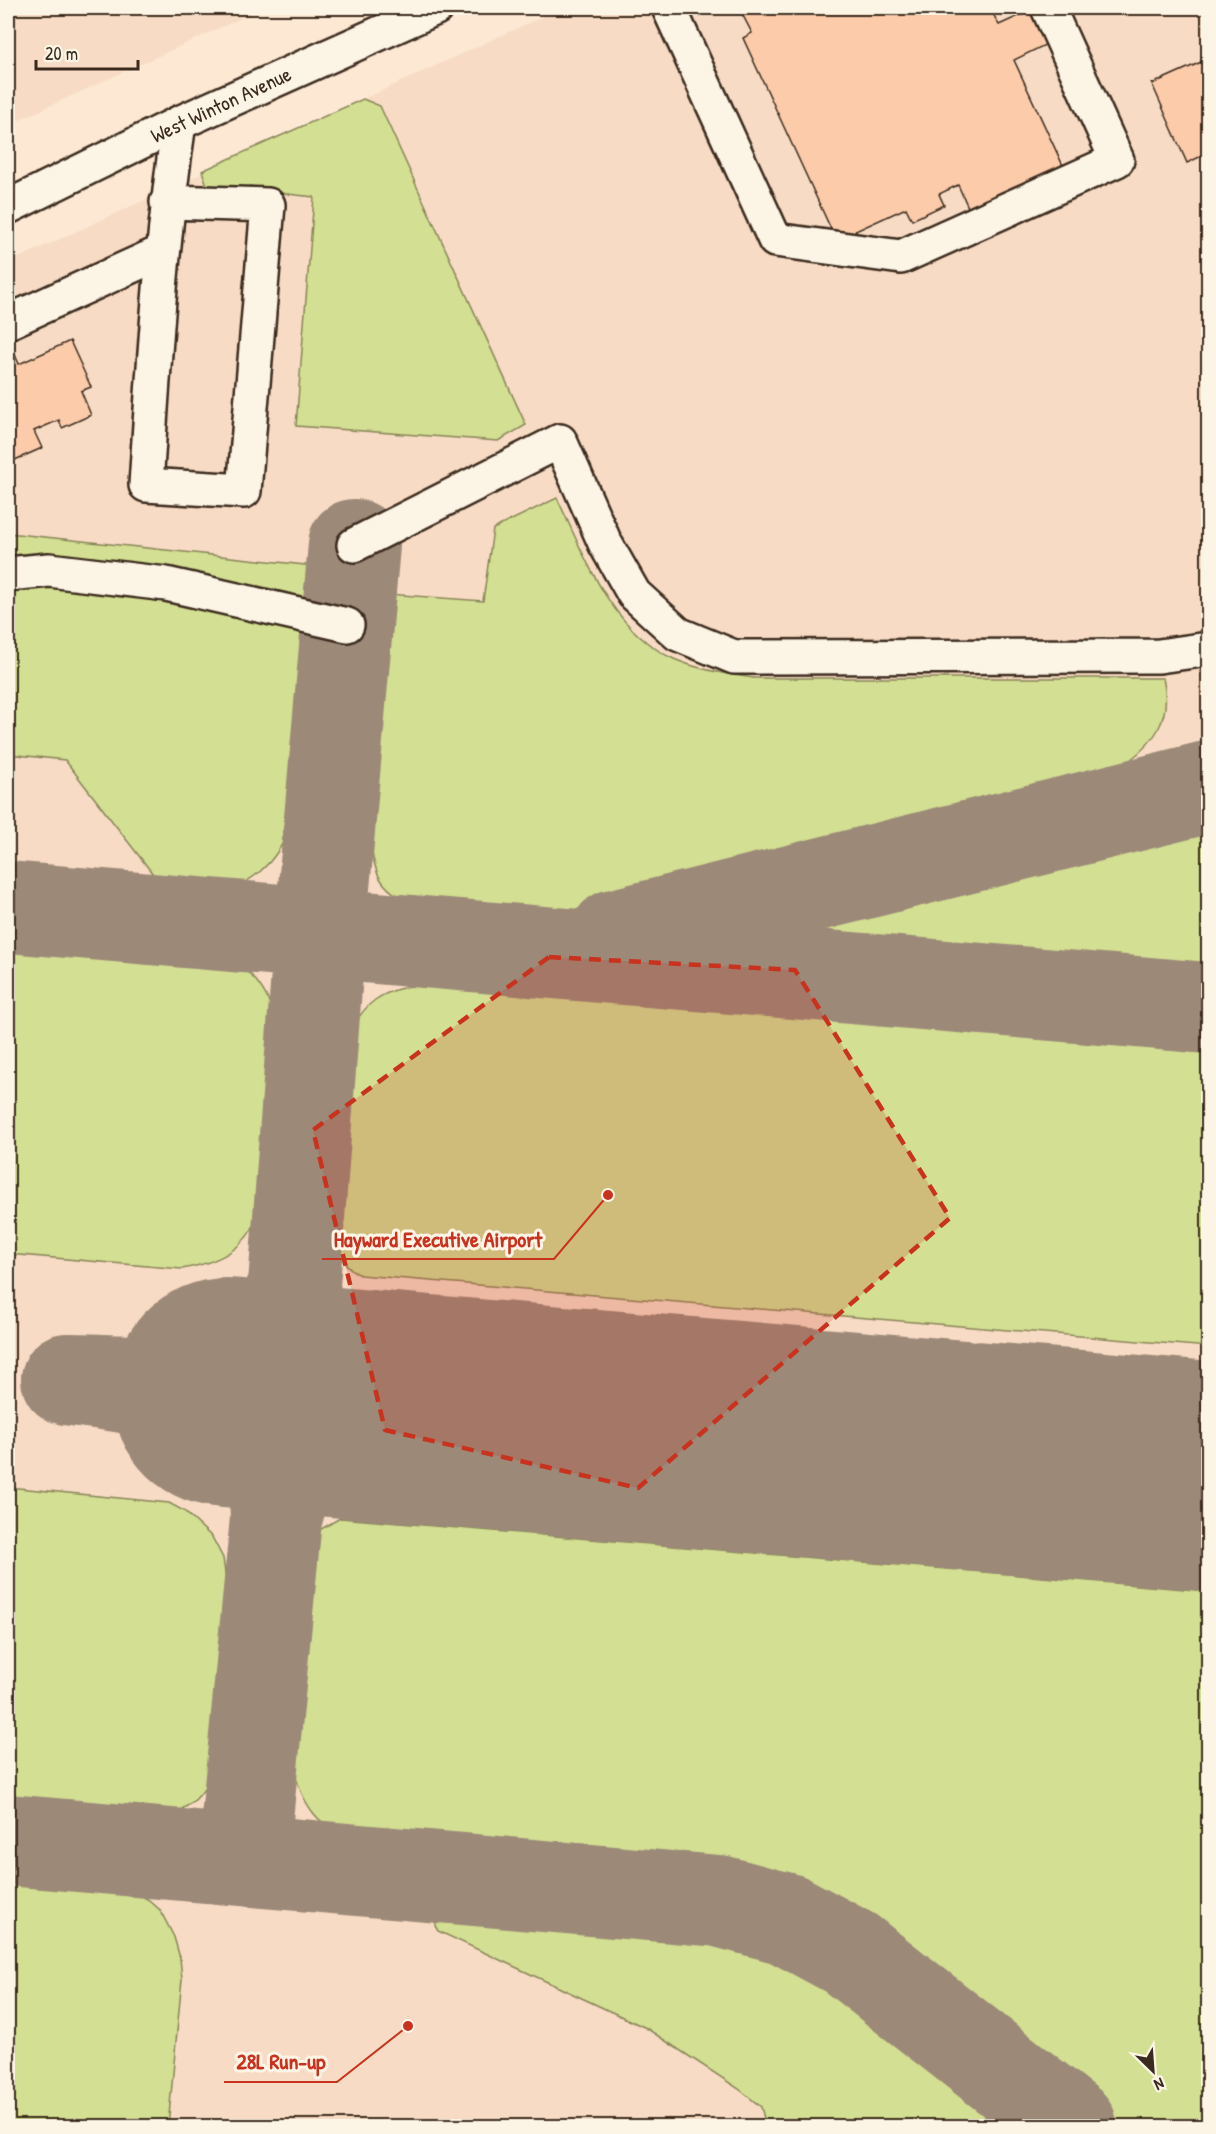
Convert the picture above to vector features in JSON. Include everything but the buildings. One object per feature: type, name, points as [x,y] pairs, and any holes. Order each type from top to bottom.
[{"type":"main road","name":"West Winton Avenue","points":[[8,207],[179,123],[436,8]]},
{"type":"main road","points":[[669,8],[775,240],[901,257],[1117,160],[1048,8]]},
{"type":"main road","points":[[167,202],[268,205],[244,491],[146,485],[162,252],[167,202],[179,123]]},
{"type":"main road","points":[[8,322],[162,252]]},
{"type":"main road","points":[[354,544],[560,441],[605,543],[634,594],[678,634],[734,657],[1159,656],[1209,649]]},
{"type":"main road","points":[[8,574],[49,570],[166,584],[347,625]]},
{"type":"highlighted area","points":[[549,957],[795,970],[950,1218],[638,1488],[385,1430],[313,1130]]},
{"type":"shaded area","points":[[8,8],[263,8],[8,125]]},
{"type":"shaded area","points":[[561,8],[1208,8],[1208,2126],[8,2126],[8,263]]},
{"type":"green space","points":[[363,99],[380,106],[526,425],[498,441],[296,426],[314,197],[207,185],[202,171]]},
{"type":"green space","points":[[557,498],[589,567],[616,611],[652,646],[684,663],[754,678],[1163,678],[1165,707],[1158,730],[1142,750],[1119,768],[549,921],[421,909],[395,894],[384,884],[377,872],[370,840],[370,789],[388,594],[483,601],[493,529]]},
{"type":"green space","points":[[8,533],[314,566],[291,823],[279,850],[260,872],[235,887],[221,891],[190,891],[163,887],[65,760],[8,754]]},
{"type":"green space","points":[[1208,825],[1208,969],[797,933],[825,920]]},
{"type":"green space","points":[[8,934],[221,953],[243,968],[260,986],[272,1008],[278,1034],[266,1189],[262,1207],[249,1234],[228,1253],[215,1260],[182,1269],[8,1254]]},
{"type":"green space","points":[[426,984],[1208,1053],[1208,1347],[360,1275],[346,1265],[339,1252],[334,1220],[348,1044],[359,1017],[375,1000],[398,989]]},
{"type":"green space","points":[[8,1487],[169,1503],[184,1511],[212,1537],[223,1558],[228,1597],[214,1764],[207,1785],[195,1800],[179,1810],[161,1816],[121,1820],[8,1811]]},
{"type":"green space","points":[[340,1518],[1208,1591],[1208,2126],[1121,2126],[852,1916],[791,1881],[759,1874],[387,1843],[350,1836],[323,1822],[312,1812],[304,1799],[292,1762],[312,1542],[321,1529]]},
{"type":"green space","points":[[8,1879],[133,1891],[149,1900],[160,1910],[174,1937],[180,1958],[182,1979],[168,2126],[8,2126]]},
{"type":"green space","points":[[446,1912],[718,1935],[766,1944],[820,1976],[1011,2126],[766,2126],[761,2107],[739,2089],[646,2028],[438,1931],[435,1926],[437,1916]]},
{"type":"taxiway","points":[[294,1285],[273,1333],[249,1357],[226,1369],[174,1380],[67,1379],[182,1399],[210,1409],[236,1423],[256,1441],[270,1464],[274,1484],[276,1519],[293,1471],[304,1454],[317,1441],[351,1422],[399,1407],[357,1386],[317,1358],[301,1332],[294,1285],[320,933],[354,545]]},
{"type":"taxiway","points":[[616,935],[1208,787]]},
{"type":"taxiway","points":[[8,907],[1208,1008]]},
{"type":"taxiway","points":[[243,1860],[276,1519]]},
{"type":"taxiway","points":[[8,1840],[719,1901],[787,1919],[850,1953],[1071,2126]]},
{"type":"runway","points":[[227,1393],[1208,1476]]},
{"type":"place","name":"Hayward Executive Airport","points":[[608,1195]]},
{"type":"place","name":"28L Run-up","points":[[408,2026]]}]
